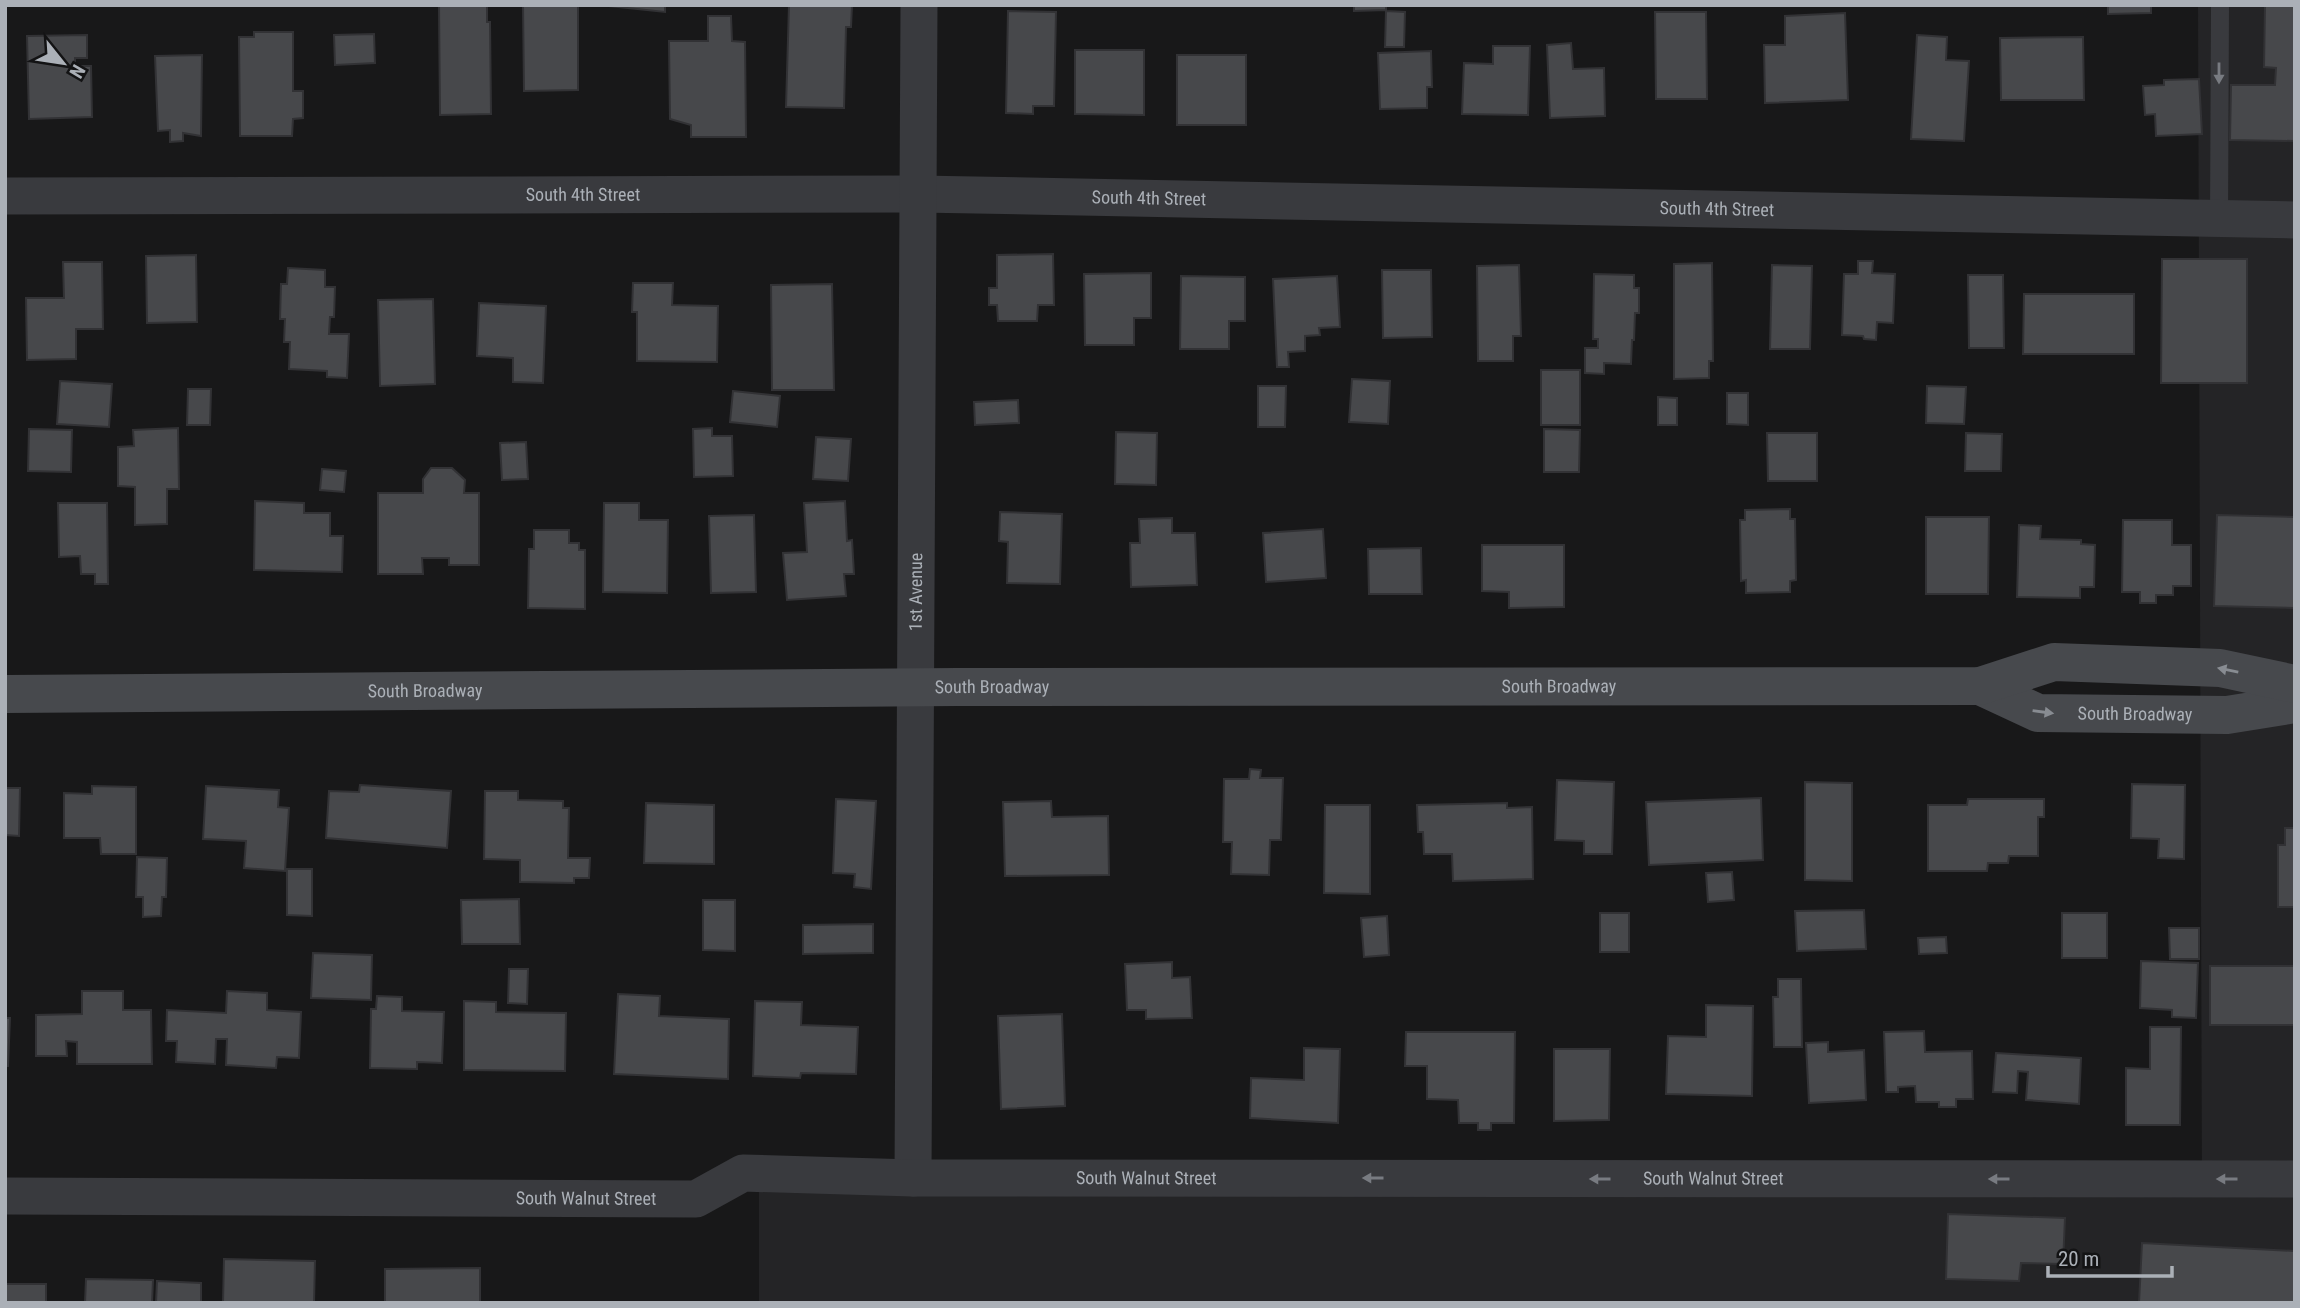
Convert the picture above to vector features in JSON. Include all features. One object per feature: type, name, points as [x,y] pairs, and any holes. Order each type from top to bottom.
[{"type":"street","name":"1st Avenue","points":[[913,1178],[919,5]]},
{"type":"street","name":"South 4th Street","points":[[5,196],[919,194],[2295,220]]},
{"type":"street","name":"South Broadway","points":[[5,694],[916,687],[1980,686],[2054,662],[2220,668],[2295,684]]},
{"type":"street","name":"South Broadway","points":[[1980,686],[2038,713],[2227,715],[2295,704]]},
{"type":"street","name":"South Walnut Street","points":[[5,1196],[696,1199],[743,1173],[913,1178],[2295,1179]]},
{"type":"lane","points":[[2219,219],[2220,5]]},
{"type":"shaded area","points":[[2198,5],[2295,5],[2295,1303],[759,1303],[759,1192],[2202,1194]]},
{"type":"building","points":[[439,5],[487,5],[487,22],[490,22],[491,114],[440,115]]},
{"type":"building","points":[[523,5],[578,5],[578,90],[524,91]]},
{"type":"building","points":[[599,5],[665,5],[665,12]]},
{"type":"building","points":[[789,5],[852,5],[851,27],[846,27],[844,108],[786,107]]},
{"type":"building","points":[[1354,5],[1386,5],[1386,10],[1354,11]]},
{"type":"building","points":[[2108,5],[2151,5],[2151,13],[2108,14]]},
{"type":"building","points":[[2265,5],[2295,5],[2295,141],[2230,140],[2231,85],[2275,85],[2276,68],[2264,67]]},
{"type":"building","points":[[1008,11],[1056,12],[1054,106],[1033,106],[1033,114],[1006,113]]},
{"type":"building","points":[[1386,11],[1405,12],[1404,47],[1385,47]]},
{"type":"building","points":[[1655,12],[1706,12],[1707,99],[1656,99]]},
{"type":"building","points":[[1845,13],[1848,100],[1765,103],[1764,45],[1785,45],[1785,16]]},
{"type":"building","points":[[708,16],[731,16],[732,41],[745,42],[746,137],[691,137],[691,125],[670,119],[669,41],[708,41]]},
{"type":"building","points":[[254,32],[293,32],[293,91],[303,91],[303,118],[293,119],[292,136],[240,136],[239,37],[254,37]]},
{"type":"building","points":[[374,34],[375,63],[335,65],[334,35]]},
{"type":"building","points":[[87,35],[87,58],[75,58],[75,66],[91,66],[92,117],[29,119],[27,36]]},
{"type":"building","points":[[1917,35],[1947,37],[1946,60],[1969,61],[1964,141],[1911,139]]},
{"type":"building","points":[[2083,37],[2084,100],[2001,100],[2000,38]]},
{"type":"building","points":[[1571,43],[1573,69],[1604,68],[1605,116],[1550,118],[1547,45]]},
{"type":"building","points":[[1493,46],[1530,46],[1528,115],[1462,114],[1464,63],[1493,64]]},
{"type":"building","points":[[1075,50],[1144,50],[1144,115],[1075,114]]},
{"type":"building","points":[[1431,51],[1432,87],[1427,87],[1427,108],[1380,109],[1378,53]]},
{"type":"building","points":[[202,55],[201,136],[183,133],[183,141],[170,142],[170,130],[158,131],[155,56]]},
{"type":"building","points":[[1177,55],[1246,55],[1246,125],[1177,125]]},
{"type":"building","points":[[2199,79],[2202,134],[2156,136],[2155,114],[2145,115],[2143,86],[2164,85],[2164,80]]},
{"type":"building","points":[[1053,254],[1054,305],[1038,305],[1037,321],[998,321],[997,305],[989,305],[989,288],[997,288],[997,255]]},
{"type":"building","points":[[196,255],[197,322],[147,323],[146,256]]},
{"type":"building","points":[[2162,259],[2247,259],[2247,383],[2161,383]]},
{"type":"building","points":[[1858,261],[1873,261],[1872,273],[1895,274],[1893,323],[1877,322],[1876,340],[1842,335],[1844,274],[1858,274]]},
{"type":"building","points":[[63,262],[102,262],[103,329],[76,329],[76,359],[27,360],[26,298],[64,298]]},
{"type":"building","points":[[1712,263],[1713,361],[1709,361],[1709,378],[1674,379],[1674,264]]},
{"type":"building","points":[[1519,265],[1521,336],[1513,336],[1513,361],[1478,361],[1477,266]]},
{"type":"building","points":[[1772,265],[1812,266],[1810,349],[1770,349]]},
{"type":"building","points":[[288,268],[325,270],[325,287],[335,287],[334,317],[330,317],[329,334],[349,334],[347,378],[327,377],[327,371],[289,369],[290,342],[284,342],[285,319],[280,319],[281,284],[287,284]]},
{"type":"building","points":[[1382,270],[1431,270],[1432,337],[1383,338]]},
{"type":"building","points":[[1151,273],[1151,318],[1134,318],[1134,345],[1085,345],[1084,274]]},
{"type":"building","points":[[1594,274],[1634,275],[1634,288],[1639,288],[1639,313],[1635,313],[1631,364],[1604,363],[1604,374],[1585,373],[1585,348],[1598,348],[1598,339],[1593,339]]},
{"type":"building","points":[[1968,275],[2003,275],[2004,348],[1969,348]]},
{"type":"building","points":[[1181,276],[1245,277],[1245,321],[1229,321],[1229,349],[1180,349]]},
{"type":"building","points":[[1337,276],[1340,327],[1319,328],[1320,335],[1305,336],[1305,351],[1288,352],[1289,367],[1277,367],[1273,279]]},
{"type":"building","points":[[633,283],[673,283],[672,305],[718,306],[717,362],[637,361],[637,312],[632,312]]},
{"type":"building","points":[[832,284],[834,390],[772,390],[771,285]]},
{"type":"building","points":[[2024,294],[2134,294],[2134,354],[2023,354]]},
{"type":"building","points":[[433,299],[435,384],[380,386],[378,300]]},
{"type":"building","points":[[479,303],[546,306],[543,383],[513,382],[513,358],[477,356]]},
{"type":"building","points":[[1541,370],[1580,370],[1580,425],[1541,425]]},
{"type":"building","points":[[1352,379],[1390,381],[1388,424],[1349,422]]},
{"type":"building","points":[[60,381],[112,384],[109,427],[57,424]]},
{"type":"building","points":[[1258,386],[1286,386],[1285,427],[1258,427]]},
{"type":"building","points":[[1927,386],[1966,387],[1964,424],[1926,423]]},
{"type":"building","points":[[188,389],[211,389],[210,425],[187,425]]},
{"type":"building","points":[[733,391],[780,396],[777,427],[730,422]]},
{"type":"building","points":[[1727,393],[1748,393],[1748,425],[1727,424]]},
{"type":"building","points":[[1658,397],[1677,398],[1677,425],[1658,425]]},
{"type":"building","points":[[1018,400],[1019,423],[975,425],[974,402]]},
{"type":"building","points":[[178,428],[179,489],[167,489],[167,524],[135,525],[135,487],[118,486],[118,447],[134,446],[133,430]]},
{"type":"building","points":[[712,428],[712,436],[732,436],[733,476],[694,477],[693,429]]},
{"type":"building","points":[[29,429],[72,430],[71,472],[28,471]]},
{"type":"building","points":[[1544,429],[1580,430],[1579,472],[1544,472]]},
{"type":"building","points":[[1116,432],[1157,433],[1156,485],[1115,484]]},
{"type":"building","points":[[1767,433],[1817,433],[1817,481],[1768,481]]},
{"type":"building","points":[[1966,433],[2002,434],[2001,471],[1965,471]]},
{"type":"building","points":[[816,437],[851,439],[848,481],[813,479]]},
{"type":"building","points":[[526,442],[528,479],[502,480],[500,443]]},
{"type":"building","points":[[431,468],[452,468],[465,480],[464,493],[479,493],[479,565],[449,565],[449,558],[422,558],[423,574],[378,574],[378,493],[423,493],[423,479]]},
{"type":"building","points":[[322,469],[346,471],[344,492],[320,490]]},
{"type":"building","points":[[255,501],[304,503],[304,513],[330,513],[330,536],[343,536],[342,572],[254,570]]},
{"type":"building","points":[[845,501],[847,541],[852,540],[854,574],[844,574],[846,596],[787,600],[783,553],[807,552],[804,503]]},
{"type":"building","points":[[58,503],[107,503],[108,584],[95,584],[95,574],[81,574],[80,556],[59,557]]},
{"type":"building","points":[[604,503],[639,503],[639,520],[668,520],[667,593],[603,592]]},
{"type":"building","points":[[1790,509],[1790,519],[1795,519],[1796,580],[1790,581],[1790,592],[1746,593],[1746,580],[1741,581],[1740,520],[1745,520],[1745,510]]},
{"type":"building","points":[[1000,512],[1062,514],[1060,584],[1007,583],[1008,542],[999,541]]},
{"type":"building","points":[[754,515],[756,592],[711,593],[709,516]]},
{"type":"building","points":[[2217,515],[2295,517],[2295,608],[2214,606]]},
{"type":"building","points":[[1926,517],[1989,517],[1988,594],[1926,594]]},
{"type":"building","points":[[1172,518],[1172,533],[1195,533],[1197,585],[1131,587],[1130,543],[1140,543],[1139,519]]},
{"type":"building","points":[[2123,520],[2172,520],[2172,545],[2191,545],[2191,586],[2173,586],[2173,595],[2156,595],[2156,603],[2140,603],[2140,592],[2122,592]]},
{"type":"building","points":[[2019,525],[2041,526],[2040,539],[2081,540],[2081,544],[2095,545],[2094,587],[2080,587],[2080,598],[2017,597]]},
{"type":"building","points":[[1323,529],[1326,578],[1266,582],[1263,533]]},
{"type":"building","points":[[534,530],[569,530],[569,543],[579,543],[579,550],[585,550],[585,609],[528,608],[529,549],[534,549]]},
{"type":"building","points":[[1482,545],[1564,545],[1564,607],[1509,608],[1509,592],[1482,591]]},
{"type":"building","points":[[1421,548],[1422,594],[1369,594],[1368,549]]},
{"type":"building","points":[[1250,769],[1261,770],[1260,778],[1283,778],[1281,840],[1270,840],[1269,875],[1231,874],[1232,842],[1223,842],[1224,779],[1249,779]]},
{"type":"building","points":[[1557,780],[1614,782],[1612,854],[1584,854],[1584,841],[1555,840]]},
{"type":"building","points":[[1805,782],[1852,783],[1852,881],[1805,880]]},
{"type":"building","points":[[2132,784],[2185,785],[2184,859],[2158,858],[2159,839],[2131,838]]},
{"type":"building","points":[[360,785],[451,791],[447,848],[326,838],[329,791],[359,792]]},
{"type":"building","points":[[92,786],[136,787],[136,854],[101,854],[100,838],[64,838],[64,793],[92,794]]},
{"type":"building","points":[[206,786],[279,790],[278,807],[289,808],[285,871],[244,868],[246,841],[203,839]]},
{"type":"building","points":[[5,788],[20,788],[19,836],[5,835]]},
{"type":"building","points":[[485,791],[518,791],[518,800],[563,801],[563,808],[569,808],[568,858],[590,858],[589,878],[574,878],[574,883],[520,882],[520,860],[484,859]]},
{"type":"building","points":[[1761,798],[1763,860],[1649,865],[1646,802]]},
{"type":"building","points":[[836,799],[876,801],[871,889],[854,887],[855,874],[833,873]]},
{"type":"building","points":[[1968,799],[2044,799],[2044,817],[2038,817],[2038,856],[2009,856],[2008,863],[1988,863],[1987,871],[1928,871],[1928,805],[1967,805]]},
{"type":"building","points":[[1051,801],[1052,817],[1108,816],[1109,875],[1005,876],[1003,802]]},
{"type":"building","points":[[646,803],[714,805],[714,864],[644,863]]},
{"type":"building","points":[[1507,803],[1507,808],[1532,807],[1533,879],[1453,881],[1452,854],[1424,854],[1423,832],[1418,832],[1417,805]]},
{"type":"building","points":[[1325,805],[1370,805],[1370,894],[1324,893]]},
{"type":"building","points":[[2285,828],[2295,828],[2295,907],[2278,907],[2278,845],[2285,845]]},
{"type":"building","points":[[137,857],[167,858],[166,897],[162,897],[161,916],[143,917],[143,897],[136,897]]},
{"type":"building","points":[[287,869],[312,869],[312,916],[287,915]]},
{"type":"building","points":[[1732,872],[1734,900],[1708,902],[1706,873]]},
{"type":"building","points":[[519,899],[520,944],[462,944],[461,900]]},
{"type":"building","points":[[703,900],[735,900],[735,951],[703,950]]},
{"type":"building","points":[[1864,910],[1866,949],[1797,951],[1795,911]]},
{"type":"building","points":[[1600,913],[1629,913],[1629,952],[1600,952]]},
{"type":"building","points":[[2062,913],[2107,913],[2107,958],[2062,958]]},
{"type":"building","points":[[1387,916],[1389,955],[1364,957],[1361,918]]},
{"type":"building","points":[[873,924],[873,953],[803,954],[803,925]]},
{"type":"building","points":[[2169,928],[2199,928],[2199,959],[2170,959]]},
{"type":"building","points":[[1946,937],[1947,953],[1919,954],[1918,938]]},
{"type":"building","points":[[313,953],[372,955],[371,1000],[311,998]]},
{"type":"building","points":[[2141,961],[2198,963],[2196,1018],[2172,1017],[2172,1010],[2140,1008]]},
{"type":"building","points":[[1172,962],[1172,978],[1190,977],[1192,1018],[1146,1019],[1146,1010],[1127,1010],[1125,964]]},
{"type":"building","points":[[2210,966],[2295,966],[2295,1025],[2210,1025]]},
{"type":"building","points":[[509,969],[528,969],[527,1004],[508,1003]]},
{"type":"building","points":[[1778,979],[1801,979],[1802,1047],[1774,1047],[1773,997],[1778,997]]},
{"type":"building","points":[[82,991],[123,991],[123,1010],[151,1010],[152,1064],[77,1064],[77,1042],[66,1041],[67,1056],[36,1056],[36,1015],[82,1014]]},
{"type":"building","points":[[227,991],[267,993],[267,1010],[301,1012],[299,1058],[277,1057],[276,1068],[226,1065],[227,1039],[216,1039],[215,1064],[176,1062],[177,1041],[166,1041],[167,1010],[226,1013]]},
{"type":"building","points":[[618,994],[660,996],[659,1016],[729,1019],[728,1079],[614,1074]]},
{"type":"building","points":[[377,996],[402,997],[402,1011],[444,1012],[442,1063],[417,1062],[417,1069],[370,1068],[371,1009],[376,1009]]},
{"type":"building","points":[[464,1001],[496,1002],[496,1012],[566,1013],[565,1071],[464,1070]]},
{"type":"building","points":[[755,1001],[802,1002],[801,1025],[858,1027],[856,1074],[801,1073],[800,1078],[753,1076]]},
{"type":"building","points":[[1706,1005],[1753,1006],[1752,1096],[1666,1094],[1668,1036],[1706,1037]]},
{"type":"building","points":[[1062,1014],[1065,1106],[1001,1109],[998,1016]]},
{"type":"building","points":[[5,1018],[10,1018],[8,1066],[5,1066]]},
{"type":"building","points":[[2150,1027],[2181,1027],[2180,1125],[2126,1125],[2126,1068],[2150,1069]]},
{"type":"building","points":[[1924,1031],[1925,1052],[1972,1051],[1973,1099],[1956,1099],[1956,1107],[1939,1107],[1939,1102],[1916,1102],[1915,1086],[1898,1087],[1898,1092],[1886,1092],[1884,1032]]},
{"type":"building","points":[[1406,1032],[1515,1032],[1514,1123],[1491,1123],[1491,1130],[1478,1130],[1478,1123],[1459,1123],[1458,1100],[1427,1099],[1427,1066],[1405,1066]]},
{"type":"building","points":[[1828,1042],[1828,1052],[1864,1050],[1866,1100],[1809,1103],[1806,1043]]},
{"type":"building","points":[[1304,1048],[1340,1049],[1338,1123],[1250,1118],[1251,1078],[1304,1080]]},
{"type":"building","points":[[1554,1049],[1610,1049],[1609,1120],[1554,1121]]},
{"type":"building","points":[[1996,1053],[2081,1058],[2079,1104],[2026,1100],[2028,1072],[2018,1071],[2017,1093],[1993,1092]]},
{"type":"building","points":[[1948,1214],[2065,1218],[2063,1264],[2021,1263],[2019,1281],[1946,1279]]},
{"type":"building","points":[[2142,1243],[2295,1251],[2295,1303],[2139,1303]]},
{"type":"building","points":[[224,1259],[315,1261],[314,1303],[223,1303]]},
{"type":"building","points":[[480,1268],[480,1303],[385,1303],[385,1269]]},
{"type":"building","points":[[86,1279],[153,1280],[152,1303],[85,1303]]},
{"type":"building","points":[[157,1281],[201,1283],[201,1303],[156,1303]]},
{"type":"building","points":[[5,1284],[46,1284],[46,1303],[5,1303]]}]
